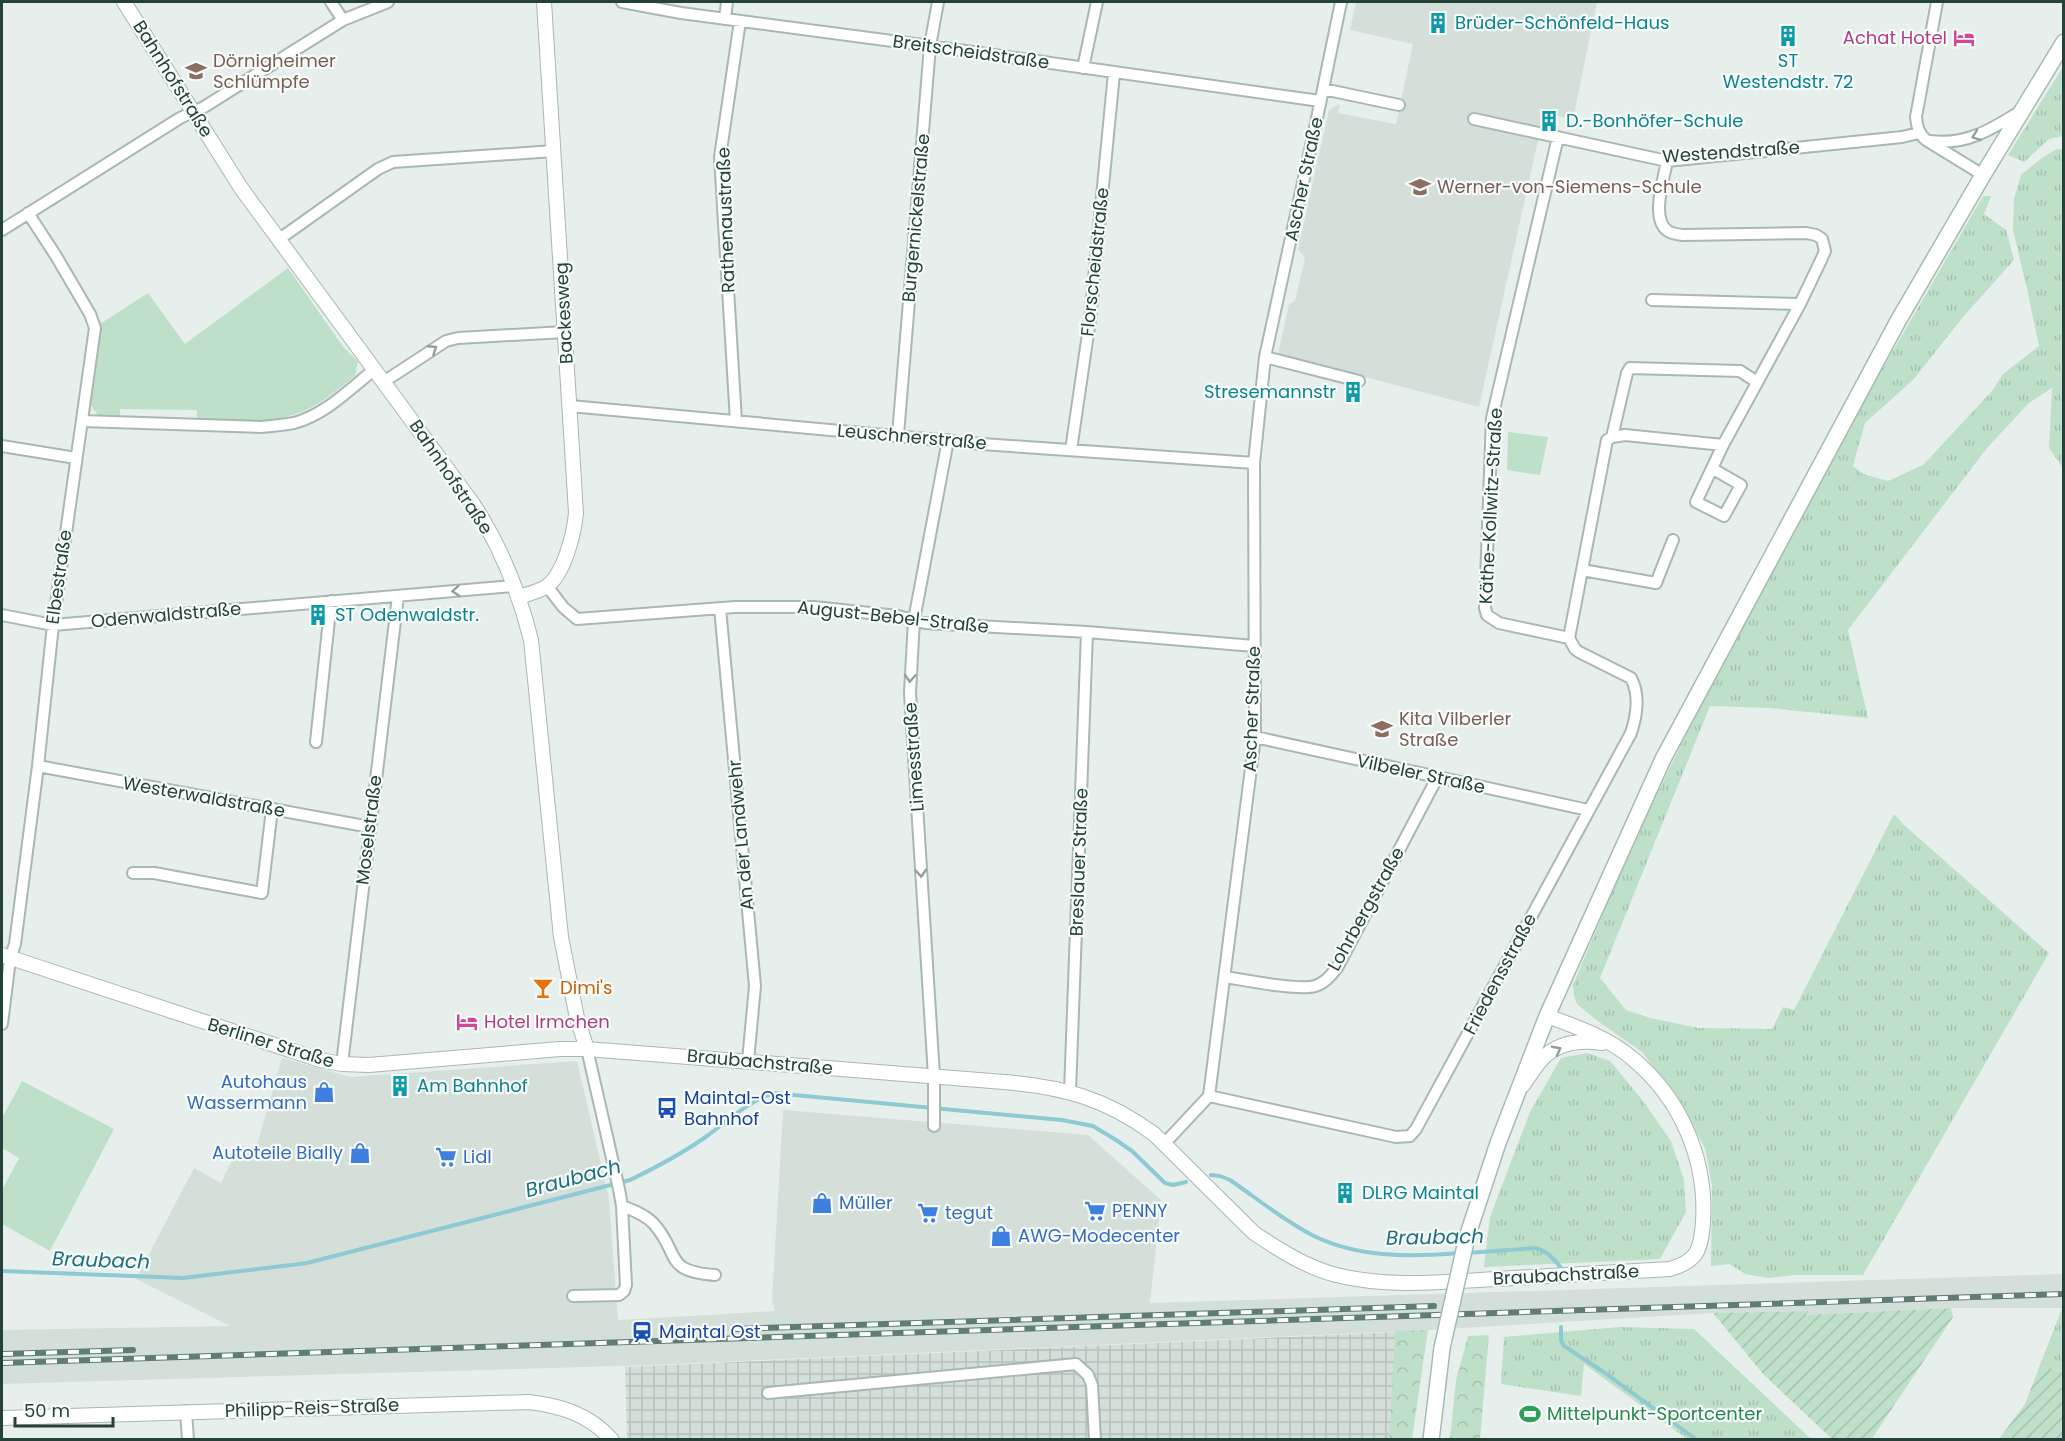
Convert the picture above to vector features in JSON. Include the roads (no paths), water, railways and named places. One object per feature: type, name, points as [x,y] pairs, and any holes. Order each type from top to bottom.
[{"type":"main road","points":[[1431,1440],[1442,1348],[1467,1237],[1547,1016],[1663,759],[1898,321],[2064,42]]},
{"type":"street","name":"Bahnhofstraße","points":[[124,2],[242,188],[487,526],[528,626],[534,662],[561,937],[577,1018],[587,1048],[622,1206],[626,1285],[624,1291],[619,1295],[573,1296]]},
{"type":"street","points":[[331,2],[343,20]]},
{"type":"street","points":[[2,230],[180,118],[204,108],[343,20],[388,2]]},
{"type":"street","name":"Backesweg","points":[[544,2],[575,519],[562,565],[547,586]]},
{"type":"street","name":"Breitscheidstraße","points":[[622,2],[724,19],[1320,101]]},
{"type":"street","points":[[724,19],[727,2]]},
{"type":"street","name":"Burgernickelstraße","points":[[898,435],[930,46],[938,2]]},
{"type":"street","points":[[1083,68],[1097,2]]},
{"type":"street","name":"Ascher Straße","points":[[1209,1096],[1255,737],[1254,463],[1265,357],[1341,2]]},
{"type":"street","points":[[1937,2],[1916,117],[1923,137],[1983,175]]},
{"type":"street","name":"Rathenaustraße","points":[[736,421],[720,157],[740,21]]},
{"type":"street","name":"Florscheidstraße","points":[[1071,450],[1090,320],[1114,73]]},
{"type":"street","points":[[1323,89],[1399,105]]},
{"type":"street","name":"Westendstraße","points":[[1474,119],[1667,161],[1902,137],[1923,137],[1956,142],[1985,133],[2021,111]]},
{"type":"street","name":"Käthe-Kollwitz-Straße","points":[[1558,137],[1492,418],[1485,608],[1487,615],[1499,622],[1569,638]]},
{"type":"street","points":[[279,240],[378,169],[393,162],[554,151]]},
{"type":"street","points":[[1667,161],[1658,209],[1661,224],[1668,231],[1682,235],[1806,233],[1822,239],[1825,250],[1800,304],[1723,446],[1696,502],[1724,516],[1741,485],[1713,469]]},
{"type":"street","name":"Elbestraße","points":[[2,1024],[6,957],[15,944],[53,625],[94,334],[93,321],[56,256],[28,213]]},
{"type":"street","points":[[1652,300],[1800,304]]},
{"type":"street","points":[[384,381],[452,339],[565,332]]},
{"type":"street","points":[[1265,357],[1359,381]]},
{"type":"street","points":[[1612,437],[1630,368],[1740,371],[1757,382]]},
{"type":"street","points":[[82,421],[261,427],[281,425],[296,422],[320,411],[375,369]]},
{"type":"street","name":"Leuschnerstraße","points":[[570,406],[948,440],[1254,463]]},
{"type":"street","points":[[1569,638],[1607,440],[1625,435],[1723,446]]},
{"type":"street","name":"Limesstraße","points":[[934,1076],[910,693],[914,620],[948,440]]},
{"type":"street","points":[[2,447],[76,458]]},
{"type":"street","points":[[1582,570],[1656,583],[1673,540]]},
{"type":"street","points":[[516,592],[547,586]]},
{"type":"street","name":"August-Bebel-Straße","points":[[547,586],[563,607],[577,619],[720,608],[814,607],[898,616],[925,623],[1087,632],[1254,646]]},
{"type":"street","name":"Odenwaldstraße","points":[[2,615],[53,625],[398,596],[516,592]]},
{"type":"street","name":"Moselstraße","points":[[342,1064],[398,596]]},
{"type":"street","points":[[315,742],[331,601]]},
{"type":"street","name":"An der Landwehr","points":[[720,608],[755,986],[748,1061]]},
{"type":"street","name":"Breslauer Straße","points":[[1070,1092],[1087,632]]},
{"type":"street","name":"Friedensstraße","points":[[1209,1096],[1396,1137],[1410,1136],[1416,1129],[1631,733],[1637,708],[1631,678],[1575,649],[1569,638]]},
{"type":"street","name":"Vilbeler Straße","points":[[1255,737],[1588,810]]},
{"type":"street","name":"Westerwaldstraße","points":[[38,766],[369,827]]},
{"type":"street","name":"Lohrbergstraße","points":[[1225,977],[1305,988],[1323,982],[1330,976],[1337,968],[1437,778]]},
{"type":"street","points":[[133,873],[154,873],[262,892],[272,810]]},
{"type":"street","name":"Berliner Straße","points":[[6,957],[320,1060],[342,1064],[369,1065],[560,1048],[587,1048]]},
{"type":"street","name":"Braubachstraße","points":[[587,1048],[1023,1084],[1070,1092],[1117,1110],[1146,1128],[1254,1233],[1286,1254],[1334,1274],[1375,1282],[1407,1284],[1670,1269],[1688,1263],[1697,1252],[1702,1232],[1703,1184],[1698,1158],[1686,1129],[1668,1098],[1633,1059],[1613,1045],[1579,1028],[1547,1016]]},
{"type":"street","points":[[1518,1092],[1544,1057],[1557,1049],[1570,1043],[1586,1041],[1613,1045]]},
{"type":"street","points":[[934,1076],[934,1126]]},
{"type":"street","points":[[1164,1144],[1209,1096]]},
{"type":"street","points":[[622,1206],[636,1211],[654,1223],[675,1261],[682,1268],[689,1272],[715,1275]]},
{"type":"street","points":[[768,1393],[1076,1364],[1088,1375],[1094,1393],[1095,1440]]},
{"type":"street","name":"Philipp-Reis-Straße","points":[[2,1418],[529,1402],[561,1407],[573,1412],[596,1424],[612,1440]]},
{"type":"street","points":[[186,1412],[188,1440]]},
{"type":"waterway","name":"Braubach","points":[[2,1271],[183,1278],[307,1263],[630,1180],[679,1154],[746,1107],[773,1093],[1062,1120],[1093,1126],[1132,1151],[1165,1183],[1173,1185],[1186,1182]]},
{"type":"waterway","name":"Braubach","points":[[1211,1175],[1230,1180],[1292,1224],[1331,1243],[1385,1254],[1459,1253]]},
{"type":"waterway","name":"Braubach","points":[[1467,1253],[1535,1248],[1551,1256],[1563,1271]]},
{"type":"waterway","name":"Braubach","points":[[1561,1327],[1561,1340],[1564,1346],[1697,1440]]},
{"type":"railway","points":[[2,1363],[2064,1294]]},
{"type":"railway","points":[[735,1329],[1434,1306]]},
{"type":"railway","points":[[2,1354],[133,1350]]},
{"type":"place","name":"Brüder-Schönfeld-Haus","points":[[1438,23]]},
{"type":"place","name":"ST Westendstr. 72","points":[[1788,36]]},
{"type":"place","name":"Achat Hotel","points":[[1964,38]]},
{"type":"place","name":"Dörnigheimer Schlümpfe","points":[[196,71]]},
{"type":"place","name":"D.-Bonhöfer-Schule","points":[[1549,121]]},
{"type":"place","name":"Werner-von-Siemens-Schule","points":[[1420,187]]},
{"type":"place","name":"Stresemannstr","points":[[1353,392]]},
{"type":"place","name":"ST Odenwaldstr.","points":[[318,615]]},
{"type":"place","name":"Kita Vilberler Straße","points":[[1382,729]]},
{"type":"place","name":"Dimi's","points":[[543,988]]},
{"type":"place","name":"Hotel Irmchen","points":[[467,1022]]},
{"type":"place","name":"Am Bahnhof","points":[[400,1086]]},
{"type":"place","name":"Autohaus Wassermann","points":[[324,1092]]},
{"type":"place","name":"Maintal-Ost Bahnhof","points":[[667,1108]]},
{"type":"place","name":"Autoteile Bially","points":[[360,1153]]},
{"type":"place","name":"Lidl","points":[[446,1157]]},
{"type":"place","name":"DLRG Maintal","points":[[1345,1193]]},
{"type":"place","name":"Müller","points":[[822,1203]]},
{"type":"place","name":"PENNY","points":[[1095,1211]]},
{"type":"place","name":"tegut","points":[[928,1213]]},
{"type":"place","name":"AWG-Modecenter","points":[[1001,1236]]},
{"type":"place","name":"Maintal Ost","points":[[642,1332]]},
{"type":"place","name":"Mittelpunkt-Sportcenter","points":[[1530,1414]]}]
